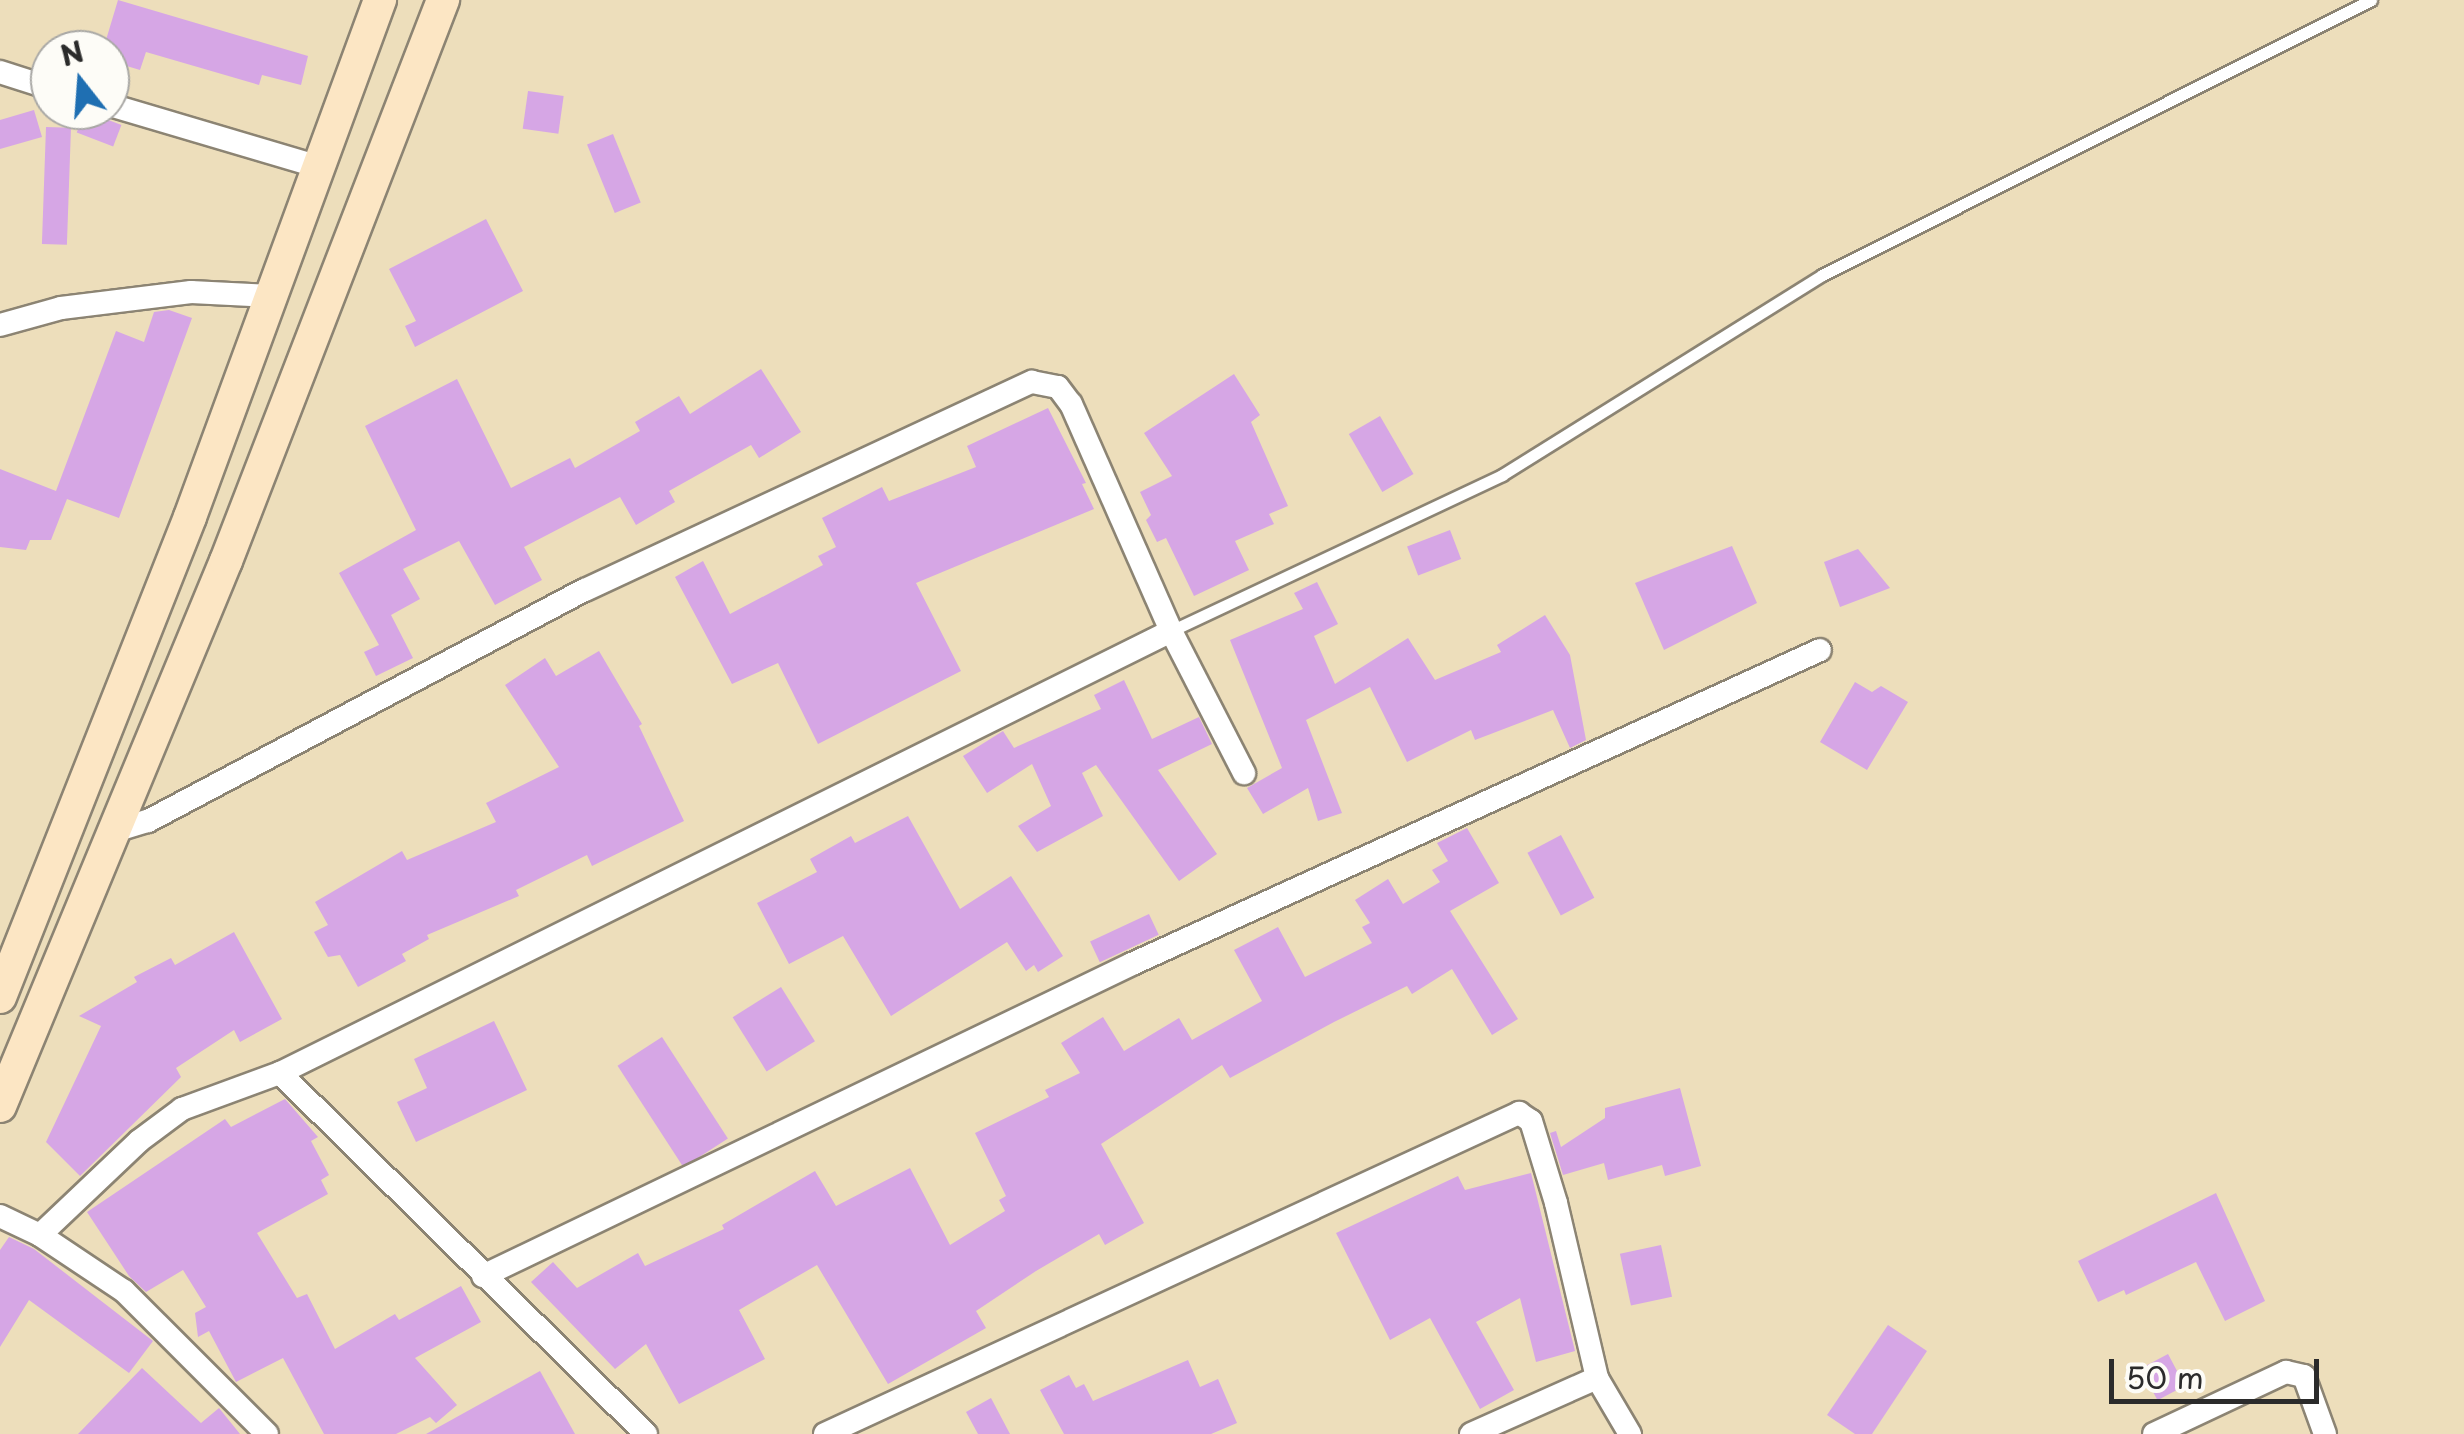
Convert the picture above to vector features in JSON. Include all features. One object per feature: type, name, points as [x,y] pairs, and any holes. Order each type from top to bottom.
[{"type":"main road","points":[[0,998],[190,517],[380,0]]},
{"type":"main road","points":[[0,1106],[226,561],[444,0]]},
{"type":"street","points":[[0,72],[30,81]]},
{"type":"street","points":[[130,112],[319,167]]},
{"type":"street","points":[[0,325],[61,308],[191,292],[271,296]]},
{"type":"street","points":[[112,832],[148,821],[585,590],[1021,384],[1058,387],[1071,404],[1171,632],[1244,773]]},
{"type":"street","points":[[40,1234],[139,1142],[182,1109],[280,1073],[1171,632]]},
{"type":"street","points":[[483,1276],[1132,964],[1820,650]]},
{"type":"street","points":[[280,1073],[646,1434]]},
{"type":"street","points":[[825,1434],[1520,1113],[1531,1121],[1556,1203],[1597,1378],[1630,1434]]},
{"type":"street","points":[[0,1216],[40,1234],[124,1292],[267,1434]]},
{"type":"street","points":[[2154,1434],[2286,1372],[2304,1376],[2325,1434]]},
{"type":"street","points":[[1471,1434],[1597,1378]]},
{"type":"lane","points":[[1171,632],[1502,475],[1822,275],[2371,0]]},
{"type":"building","points":[[118,0],[308,56],[301,85],[262,75],[259,85],[146,52],[140,70],[130,67],[130,30],[109,30]]},
{"type":"building","points":[[528,91],[564,96],[558,134],[523,129]]},
{"type":"building","points":[[30,111],[30,130],[40,130],[42,137],[0,149],[0,120]]},
{"type":"building","points":[[46,130],[71,130],[67,245],[42,244]]},
{"type":"building","points":[[78,130],[119,130],[113,146],[77,132]]},
{"type":"building","points":[[613,134],[641,203],[615,213],[587,144]]},
{"type":"building","points":[[486,219],[523,291],[415,347],[405,326],[416,321],[389,269]]},
{"type":"building","points":[[169,310],[192,318],[119,518],[67,499],[51,540],[30,540],[26,550],[0,547],[0,469],[56,491],[116,331],[144,342],[154,312]]},
{"type":"building","points":[[761,369],[801,432],[759,458],[751,445],[669,491],[675,502],[636,525],[620,497],[524,547],[542,580],[495,605],[459,541],[403,569],[420,599],[391,615],[413,658],[376,676],[364,652],[379,645],[339,573],[416,530],[365,426],[457,379],[511,488],[570,458],[575,468],[640,431],[635,422],[679,396],[690,414]]},
{"type":"building","points":[[1234,374],[1260,415],[1251,422],[1288,506],[1269,514],[1274,524],[1235,541],[1249,570],[1194,596],[1166,538],[1157,542],[1146,520],[1151,515],[1140,492],[1172,476],[1144,433]]},
{"type":"building","points":[[1048,408],[1086,483],[1082,484],[1094,509],[916,583],[961,671],[818,744],[778,663],[732,684],[675,577],[703,561],[730,614],[823,565],[818,556],[836,547],[822,518],[882,487],[889,501],[976,467],[967,446]]},
{"type":"building","points":[[1380,416],[1414,474],[1382,492],[1349,434]]},
{"type":"building","points":[[1450,530],[1461,559],[1418,575],[1407,546]]},
{"type":"building","points":[[1732,546],[1757,603],[1664,650],[1635,583]]},
{"type":"building","points":[[1858,549],[1890,588],[1840,607],[1824,562]]},
{"type":"building","points":[[1317,582],[1338,624],[1314,636],[1335,684],[1408,638],[1435,680],[1501,652],[1497,645],[1545,615],[1570,655],[1586,740],[1570,748],[1553,710],[1475,740],[1471,730],[1407,762],[1370,687],[1306,720],[1342,813],[1318,821],[1308,788],[1263,814],[1247,788],[1282,768],[1230,640],[1303,609],[1294,593]]},
{"type":"building","points":[[599,651],[642,724],[639,726],[684,821],[592,866],[587,855],[516,890],[519,896],[427,935],[429,939],[402,954],[406,961],[358,987],[340,955],[328,957],[314,932],[328,925],[315,902],[402,851],[407,860],[496,822],[486,803],[559,767],[505,685],[545,658],[556,676]]},
{"type":"building","points":[[1124,680],[1152,739],[1199,717],[1212,744],[1158,770],[1217,854],[1179,881],[1096,765],[1082,773],[1103,816],[1037,852],[1018,826],[1051,806],[1032,764],[987,793],[963,756],[1003,731],[1014,748],[1101,709],[1094,695]]},
{"type":"building","points":[[1855,682],[1872,692],[1881,686],[1908,702],[1867,770],[1820,742]]},
{"type":"building","points":[[908,816],[960,909],[1011,876],[1063,956],[1038,972],[1034,965],[1026,971],[1007,942],[891,1016],[843,936],[789,964],[757,903],[817,872],[810,859],[851,836],[855,843]]},
{"type":"building","points":[[1467,828],[1499,883],[1450,911],[1518,1019],[1492,1035],[1452,969],[1412,994],[1407,986],[1230,1078],[1222,1065],[1101,1144],[1144,1223],[1105,1245],[1099,1234],[1036,1271],[976,1311],[986,1328],[888,1384],[817,1265],[739,1310],[765,1359],[679,1404],[646,1344],[615,1369],[531,1282],[553,1262],[577,1288],[638,1253],[645,1266],[724,1229],[722,1225],[815,1171],[836,1206],[910,1168],[950,1245],[1005,1211],[999,1200],[1006,1196],[975,1133],[1049,1097],[1045,1090],[1080,1073],[1061,1043],[1103,1017],[1124,1051],[1179,1018],[1192,1040],[1262,1001],[1234,950],[1278,927],[1305,977],[1372,943],[1362,927],[1370,923],[1355,900],[1388,879],[1403,904],[1440,882],[1432,870],[1448,861],[1437,843]]},
{"type":"building","points":[[1561,835],[1594,898],[1561,916],[1527,853]]},
{"type":"building","points":[[1149,914],[1159,935],[1100,962],[1090,941]]},
{"type":"building","points":[[234,932],[282,1019],[240,1042],[234,1030],[176,1068],[181,1077],[80,1176],[46,1142],[101,1026],[79,1016],[137,982],[134,977],[171,958],[175,965]]},
{"type":"building","points":[[781,987],[815,1041],[767,1071],[733,1017]]},
{"type":"building","points":[[494,1021],[527,1090],[416,1142],[397,1102],[427,1088],[414,1059]]},
{"type":"building","points":[[662,1037],[728,1138],[683,1167],[618,1066]]},
{"type":"building","points":[[1680,1088],[1701,1166],[1665,1176],[1662,1165],[1608,1180],[1604,1163],[1563,1175],[1550,1133],[1556,1131],[1561,1147],[1605,1118],[1605,1108]]},
{"type":"building","points":[[285,1099],[318,1137],[311,1141],[329,1175],[321,1180],[328,1194],[257,1233],[297,1298],[307,1294],[335,1349],[395,1314],[399,1320],[461,1286],[481,1322],[415,1358],[457,1405],[436,1423],[430,1417],[396,1434],[324,1434],[283,1358],[236,1382],[209,1331],[198,1337],[195,1313],[206,1307],[183,1270],[146,1292],[129,1276],[87,1212],[225,1119],[231,1127]]},
{"type":"building","points":[[1531,1173],[1575,1351],[1536,1362],[1520,1298],[1476,1322],[1514,1390],[1480,1409],[1430,1318],[1390,1340],[1336,1233],[1458,1176],[1465,1190]]},
{"type":"building","points":[[2216,1193],[2265,1301],[2225,1321],[2196,1262],[2126,1295],[2124,1290],[2098,1302],[2078,1261]]},
{"type":"building","points":[[9,1237],[34,1249],[153,1341],[129,1373],[29,1300],[0,1347],[0,1250]]},
{"type":"building","points":[[1661,1245],[1672,1297],[1631,1306],[1620,1254]]},
{"type":"building","points":[[1888,1325],[1927,1351],[1872,1434],[1855,1434],[1827,1415]]},
{"type":"building","points":[[2168,1354],[2185,1386],[2158,1400],[2141,1369]]},
{"type":"building","points":[[1188,1360],[1200,1387],[1218,1379],[1237,1423],[1211,1434],[1064,1434],[1040,1390],[1069,1375],[1076,1388],[1084,1384],[1093,1401]]},
{"type":"building","points":[[142,1368],[201,1423],[219,1408],[240,1434],[78,1434]]},
{"type":"building","points":[[540,1371],[575,1434],[426,1434]]},
{"type":"building","points":[[991,1398],[1010,1434],[978,1434],[966,1412]]}]
